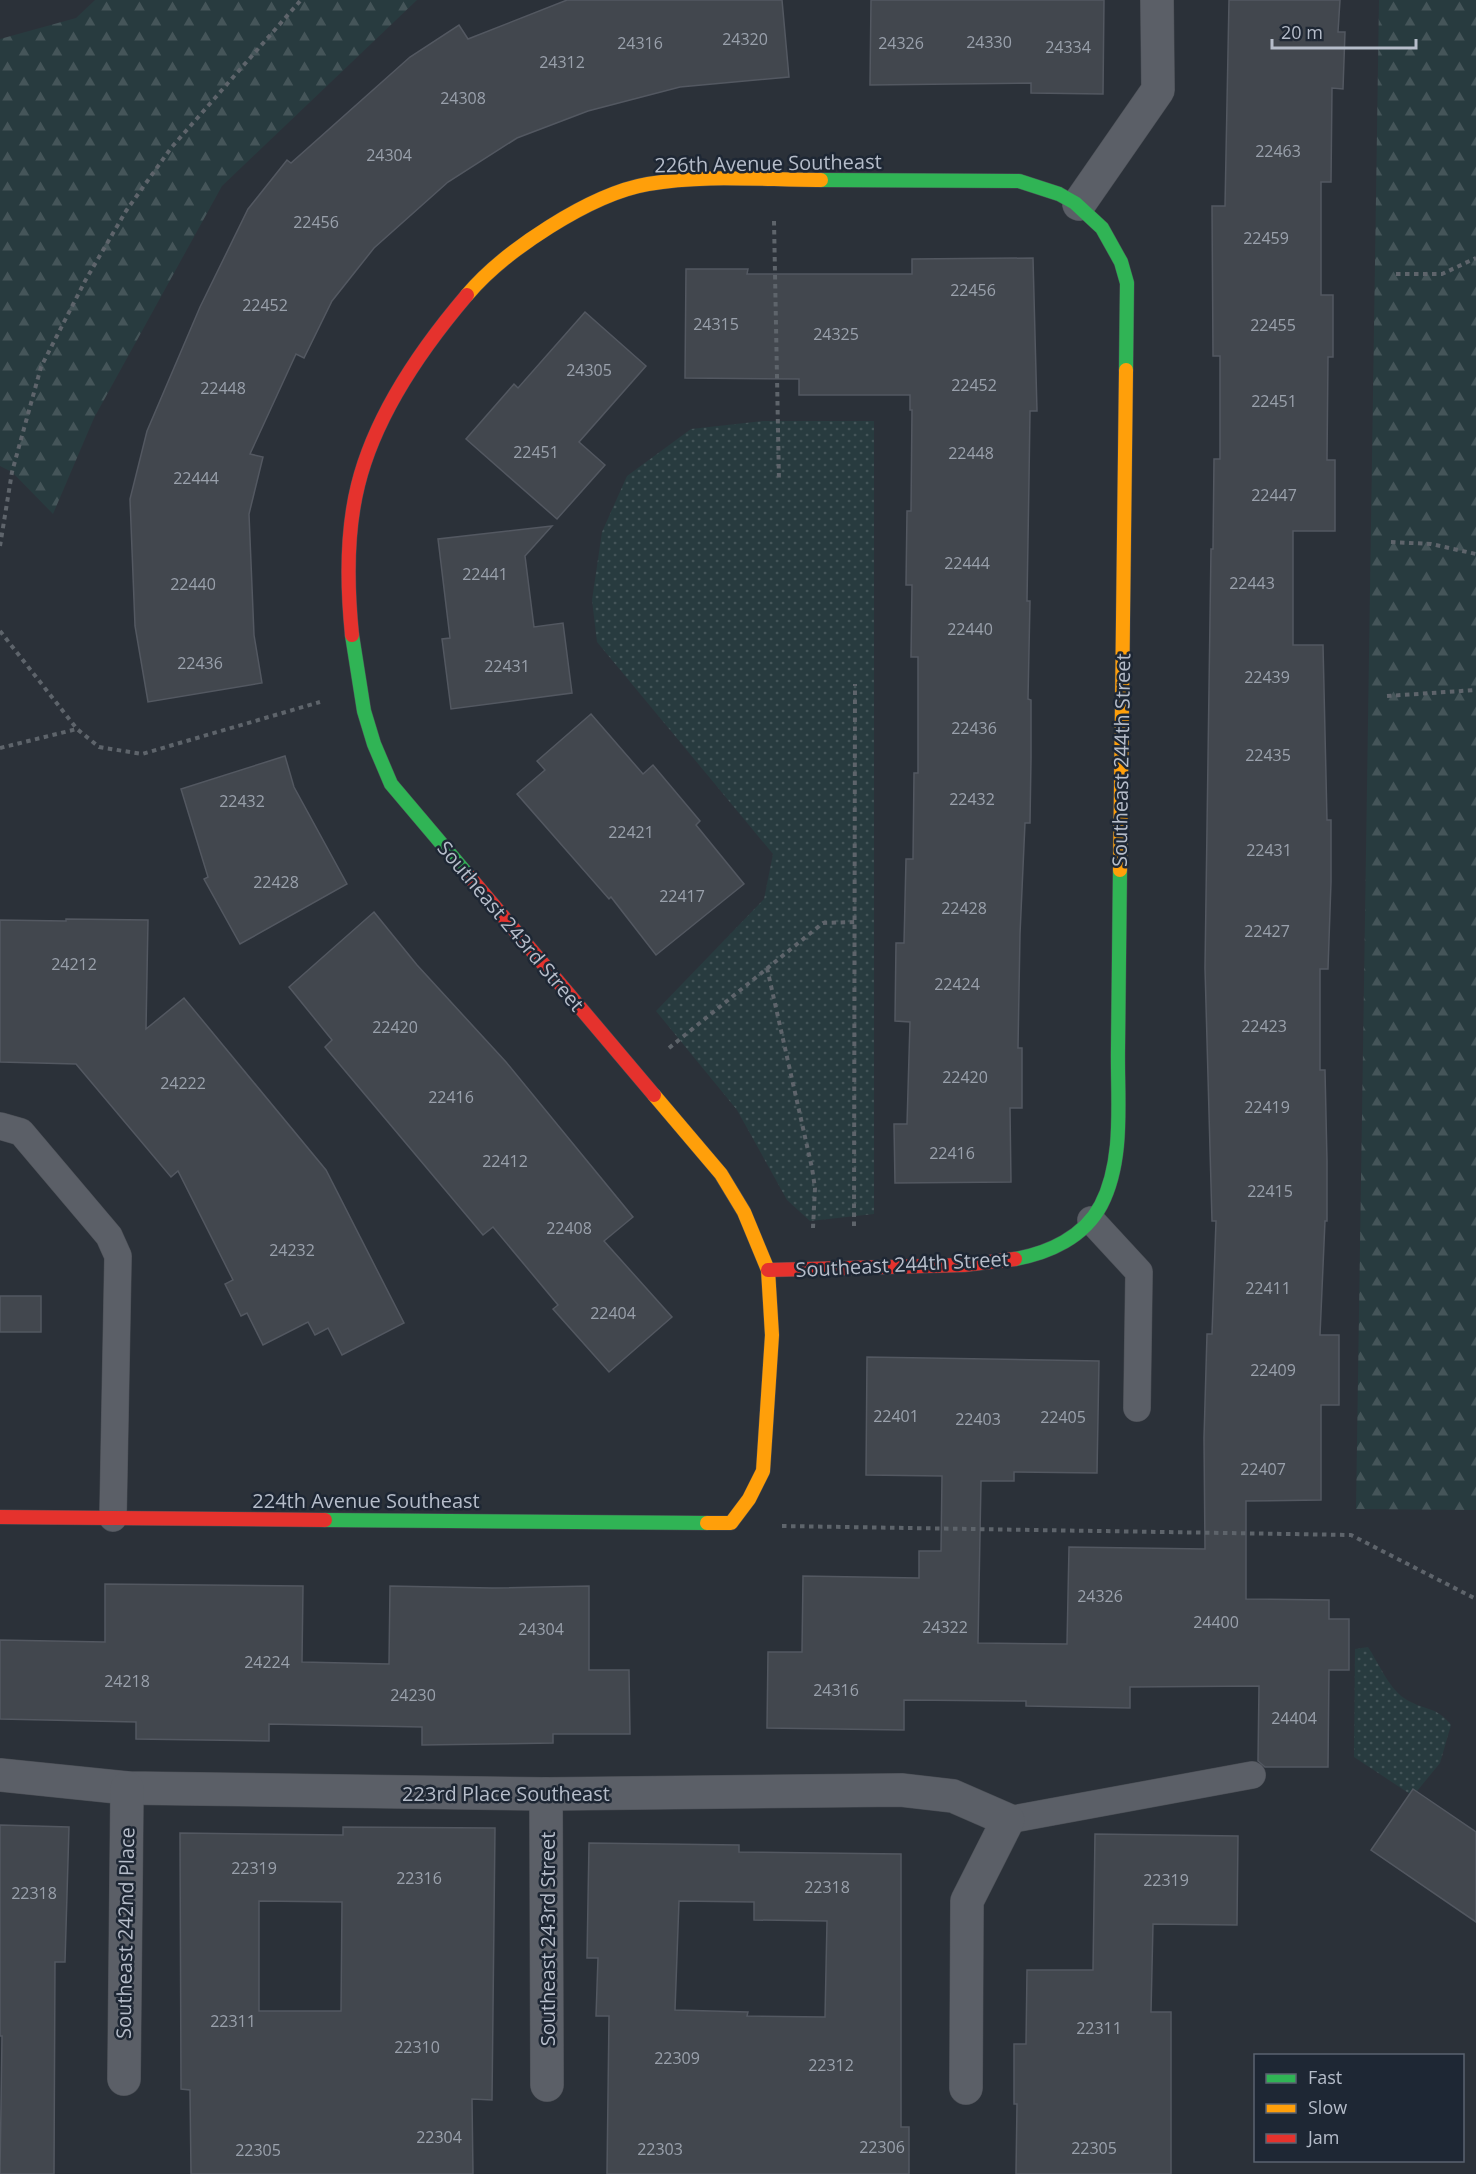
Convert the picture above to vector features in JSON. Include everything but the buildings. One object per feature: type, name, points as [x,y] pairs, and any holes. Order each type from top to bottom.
[{"type":"street","points":[[1079,204],[1158,90],[1157,0]]},
{"type":"street","name":"226th Avenue Southeast","points":[[456,307],[497,264],[539,234],[640,186],[688,180],[773,182],[830,179],[1019,182],[1045,187],[1079,204]]},
{"type":"street","name":"Southeast 244th Street","points":[[768,1270],[986,1263],[1041,1253],[1063,1243],[1081,1231],[1091,1220],[1113,1179],[1117,1151],[1127,283],[1121,260],[1109,237],[1079,204]]},
{"type":"street","name":"Southeast 243rd Street","points":[[456,307],[390,406],[373,441],[355,498],[349,550],[351,616],[361,690],[372,738],[391,784],[721,1174],[744,1212],[768,1270],[772,1335],[763,1471],[749,1499],[731,1523]]},
{"type":"street","name":"224th Avenue Southeast","points":[[0,1516],[731,1523]]},
{"type":"street","name":"223rd Place Southeast","points":[[0,1775],[127,1788],[546,1794],[901,1790],[953,1796],[1008,1820]]},
{"type":"street","name":"Southeast 242nd Place","points":[[124,2079],[127,1788]]},
{"type":"street","name":"Southeast 243rd Street","points":[[546,1794],[547,2085]]},
{"type":"street","points":[[966,2088],[967,1901],[1008,1820]]},
{"type":"lane","points":[[0,1126],[21,1132],[109,1236],[118,1256],[112,1518]]},
{"type":"lane","points":[[1091,1220],[1139,1272],[1137,1408]]},
{"type":"lane","points":[[1008,1820],[1252,1775]]},
{"type":"path","points":[[0,546],[12,472],[41,367],[85,281],[126,211],[171,148],[301,0]]},
{"type":"path","points":[[773,182],[779,482]]},
{"type":"path","points":[[1396,274],[1442,274],[1476,258]]},
{"type":"path","points":[[1391,542],[1431,544],[1476,554]]},
{"type":"path","points":[[0,631],[76,729],[99,747],[142,754],[361,690]]},
{"type":"path","points":[[854,1269],[855,684]]},
{"type":"path","points":[[1387,696],[1476,690]]},
{"type":"path","points":[[0,748],[76,729]]},
{"type":"path","points":[[637,1075],[823,923],[855,922]]},
{"type":"path","points":[[767,968],[815,1188],[811,1268]]},
{"type":"path","points":[[731,1523],[810,1527],[1351,1535],[1476,1599]]},
{"type":"green space","points":[[95,0],[417,0],[222,186],[94,418],[53,514],[12,472],[0,466],[0,39],[76,18]]},
{"type":"green space","points":[[1379,0],[1476,0],[1476,1510],[1356,1509]]},
{"type":"green space","points":[[763,421],[874,421],[874,1214],[810,1221],[787,1200],[737,1110],[656,1011],[764,899],[773,854],[597,642],[592,600],[602,532],[627,476],[691,429]]},
{"type":"green space","points":[[1368,1647],[1399,1694],[1411,1702],[1435,1711],[1451,1725],[1440,1763],[1413,1796],[1354,1757],[1355,1649]]},
{"type":"traffic: fast","points":[[821,180],[1019,181],[1059,194],[1075,203],[1102,228],[1121,262],[1127,283],[1126,370]]},
{"type":"traffic: fast","points":[[352,635],[364,711],[374,744],[391,784],[468,875]]},
{"type":"traffic: fast","points":[[1015,1259],[1053,1248],[1075,1235],[1094,1216],[1109,1187],[1114,1168],[1118,1128],[1120,870]]},
{"type":"traffic: fast","points":[[325,1520],[707,1523]]},
{"type":"traffic: slow","points":[[467,295],[503,260],[525,243],[575,212],[600,199],[625,190],[648,184],[691,179],[821,180]]},
{"type":"traffic: slow","points":[[1120,870],[1126,370]]},
{"type":"traffic: slow","points":[[654,1095],[721,1174],[744,1212],[768,1270],[772,1335],[763,1471],[749,1499],[731,1523],[707,1523]]},
{"type":"traffic: jam","points":[[352,635],[349,598],[351,522],[366,459],[376,434],[402,384],[433,338],[467,295]]},
{"type":"traffic: jam","points":[[468,875],[654,1095]]},
{"type":"traffic: jam","points":[[768,1270],[964,1265],[1015,1259]]},
{"type":"traffic: jam","points":[[0,1517],[325,1520]]}]
